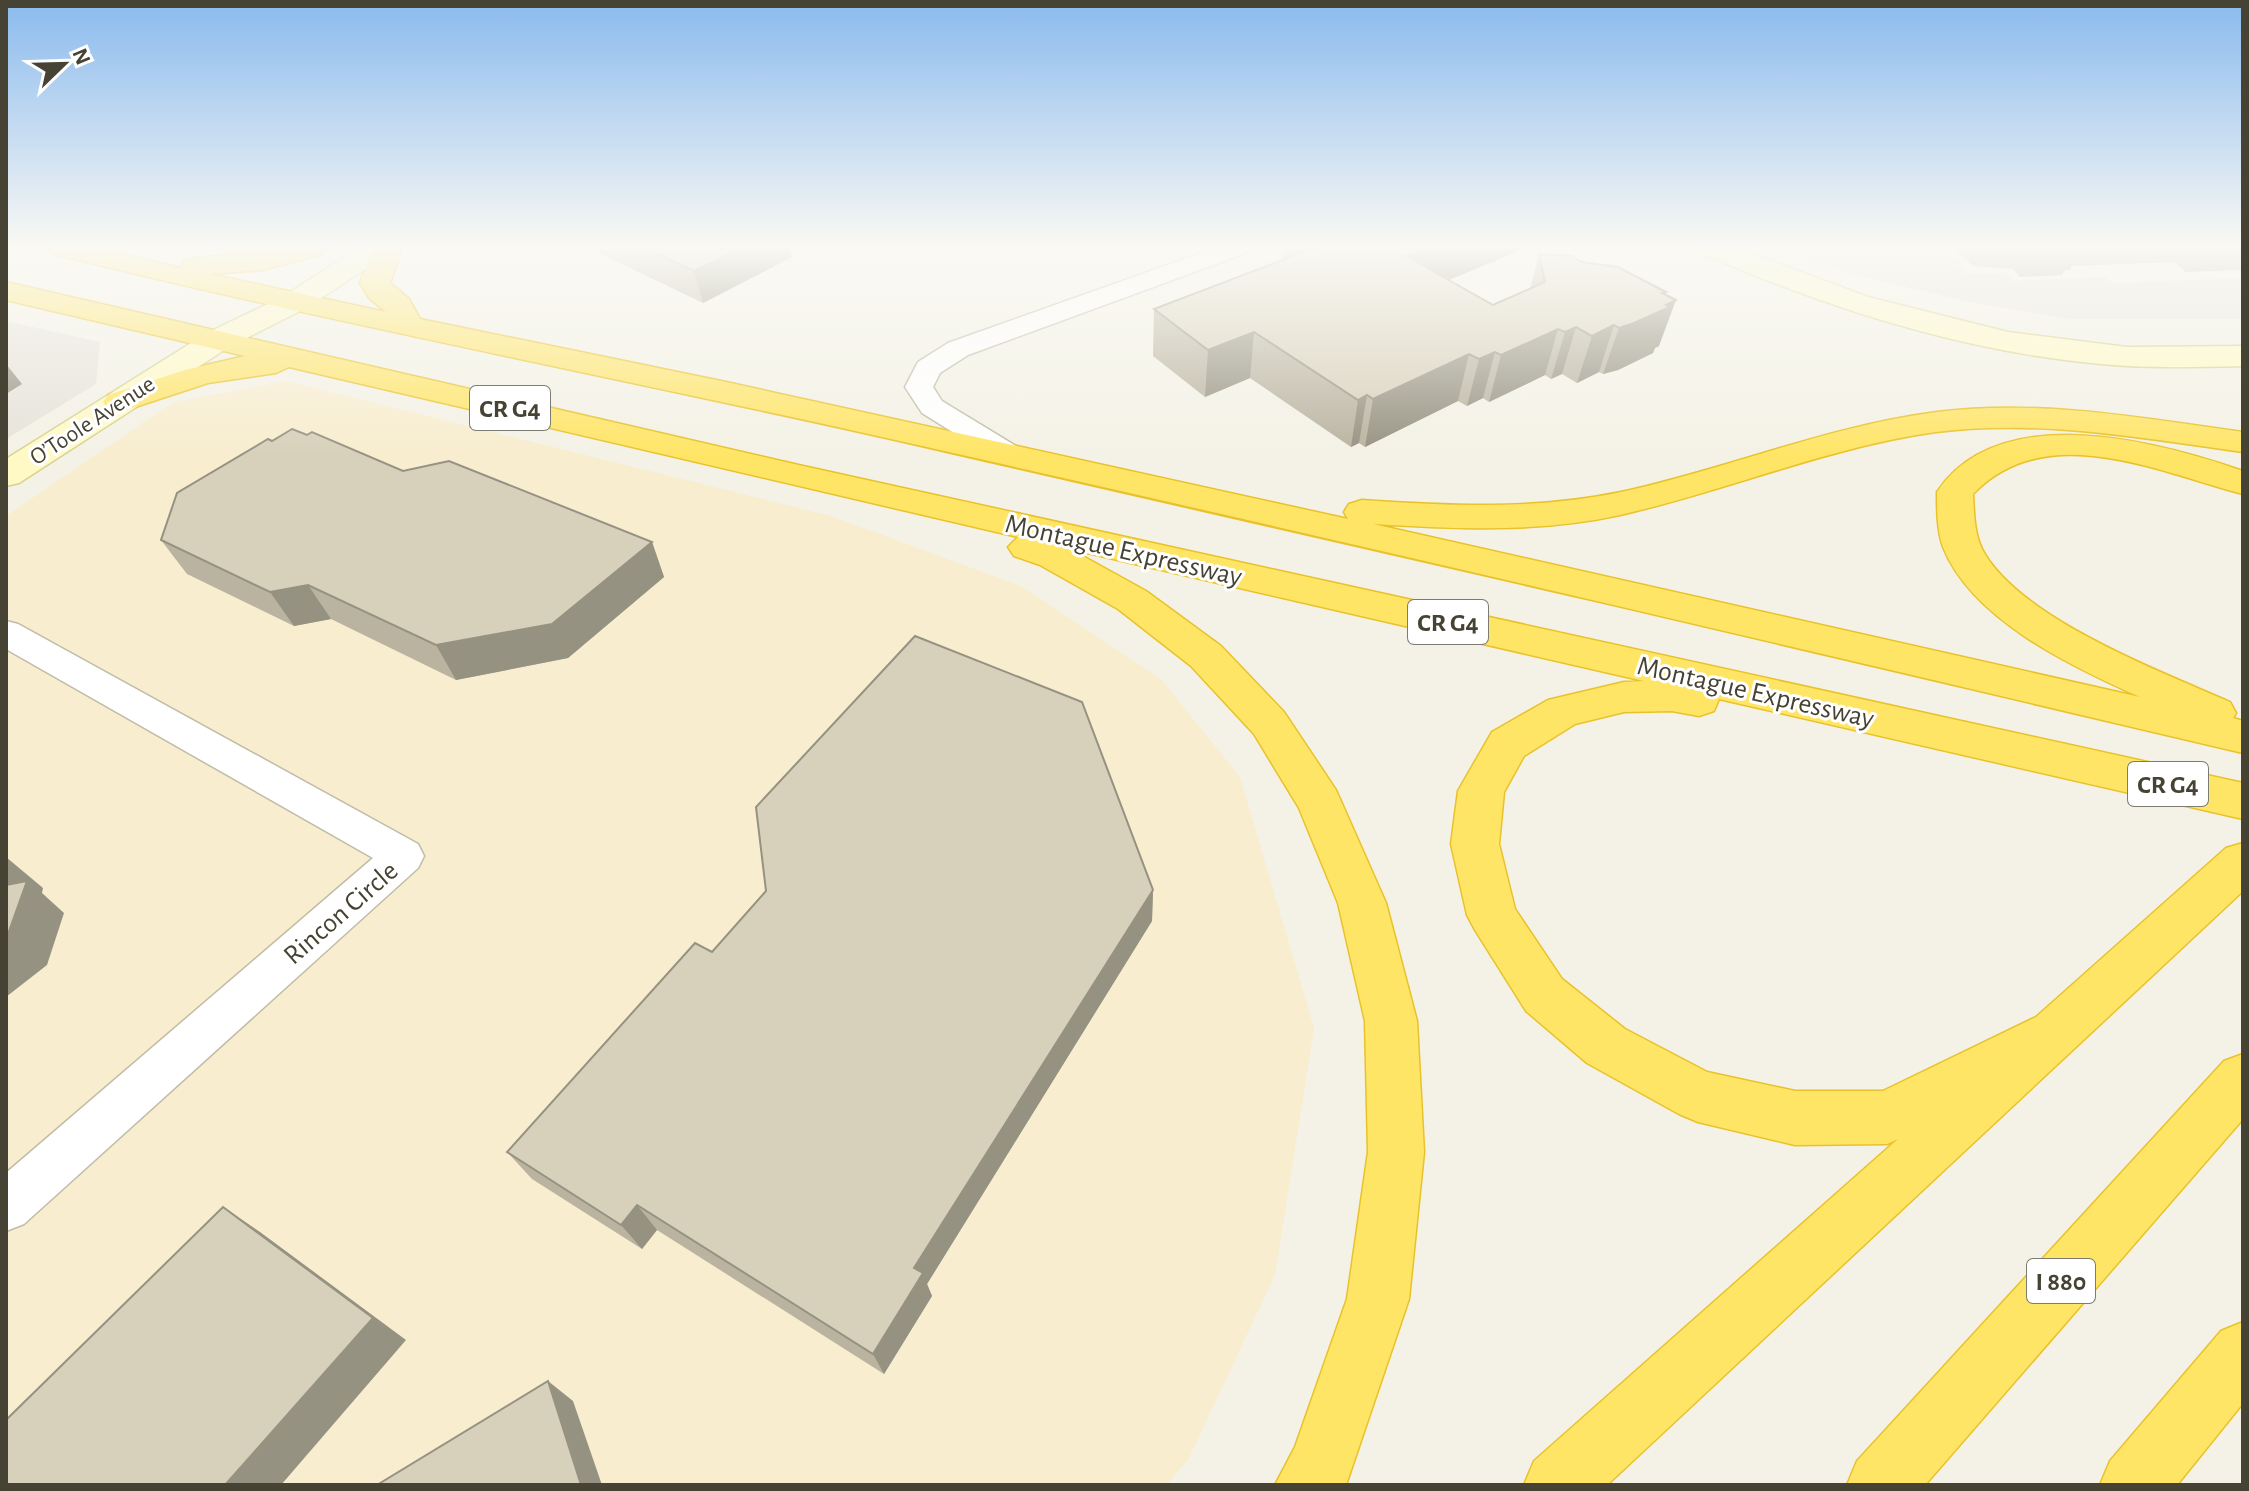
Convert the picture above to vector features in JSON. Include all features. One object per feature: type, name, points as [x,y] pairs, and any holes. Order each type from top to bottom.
[{"type":"highway","name":"Montague Expressway","points":[[121,318],[803,477],[2243,801]]},
{"type":"highway","name":"CR G4","points":[[365,318],[726,392],[1013,457],[2148,700],[2243,737]]},
{"type":"highway","points":[[404,318],[408,327]]},
{"type":"highway","points":[[120,402],[187,377],[254,364],[320,362]]},
{"type":"highway","points":[[1224,502],[1418,516],[1493,517],[1572,513],[1647,496],[1880,432],[1938,421],[2005,418],[2075,421],[2243,442]]},
{"type":"highway","points":[[2243,483],[2207,469],[2153,455],[2070,444],[2022,451],[1983,466],[1955,492],[1956,530],[1967,556],[2003,599],[2148,700],[2243,726]]},
{"type":"highway","points":[[803,477],[973,527],[1053,556],[1132,600],[1206,656],[1269,723],[1320,803],[1362,903],[1391,1021],[1396,1152],[1378,1299],[1321,1466],[1309,1485]]},
{"type":"highway","points":[[2054,1034],[1887,1117],[1795,1118],[1698,1096],[1606,1046],[1544,995],[1492,915],[1475,844],[1481,791],[1508,744],[1563,711],[1624,697],[1672,696],[2093,766]]},
{"type":"highway","points":[[1558,1485],[2243,862]]},
{"type":"highway","name":"I 880","points":[[1881,1485],[2243,1079]]},
{"type":"highway","points":[[2134,1485],[2243,1353]]},
{"type":"street","points":[[218,340],[237,318]]},
{"type":"street","points":[[218,340],[263,318]]},
{"type":"street","points":[[1013,457],[932,407],[919,387],[928,368],[958,349],[1045,318]]},
{"type":"street","points":[[1904,318],[2008,342],[2112,356],[2243,356]]},
{"type":"street","name":"O’Toole Avenue","points":[[6,475],[218,340]]},
{"type":"street","name":"Rincon Circle","points":[[6,633],[404,856],[6,1206]]},
{"type":"shaded area","points":[[2061,318],[2243,318],[2243,319]]},
{"type":"shaded area","points":[[6,321],[100,342],[96,384],[6,439]]},
{"type":"shaded area","points":[[287,381],[831,516],[1021,586],[1161,679],[1240,777],[1314,1028],[1275,1275],[1189,1458],[1167,1485],[6,1485],[6,516],[173,402]]},
{"type":"building","points":[[1165,318],[1646,318],[1619,328],[1614,325],[1592,336],[1576,327],[1565,332],[1558,329],[1501,355],[1495,352],[1479,359],[1469,354],[1373,399],[1367,395],[1358,400],[1254,332],[1208,350]]},
{"type":"building","points":[[292,429],[307,435],[312,432],[403,471],[449,461],[652,542],[552,624],[436,645],[308,585],[270,592],[161,540],[177,493],[268,439],[272,441]]},
{"type":"building","points":[[915,636],[1082,702],[1153,890],[914,1268],[923,1273],[873,1354],[637,1205],[621,1225],[507,1152],[695,943],[712,952],[766,891],[756,807]]},
{"type":"building","points":[[27,881],[8,934],[6,935],[6,885]]},
{"type":"building","points":[[223,1207],[373,1318],[225,1485],[6,1485],[6,1420]]},
{"type":"building","points":[[548,1381],[581,1485],[377,1485]]}]
